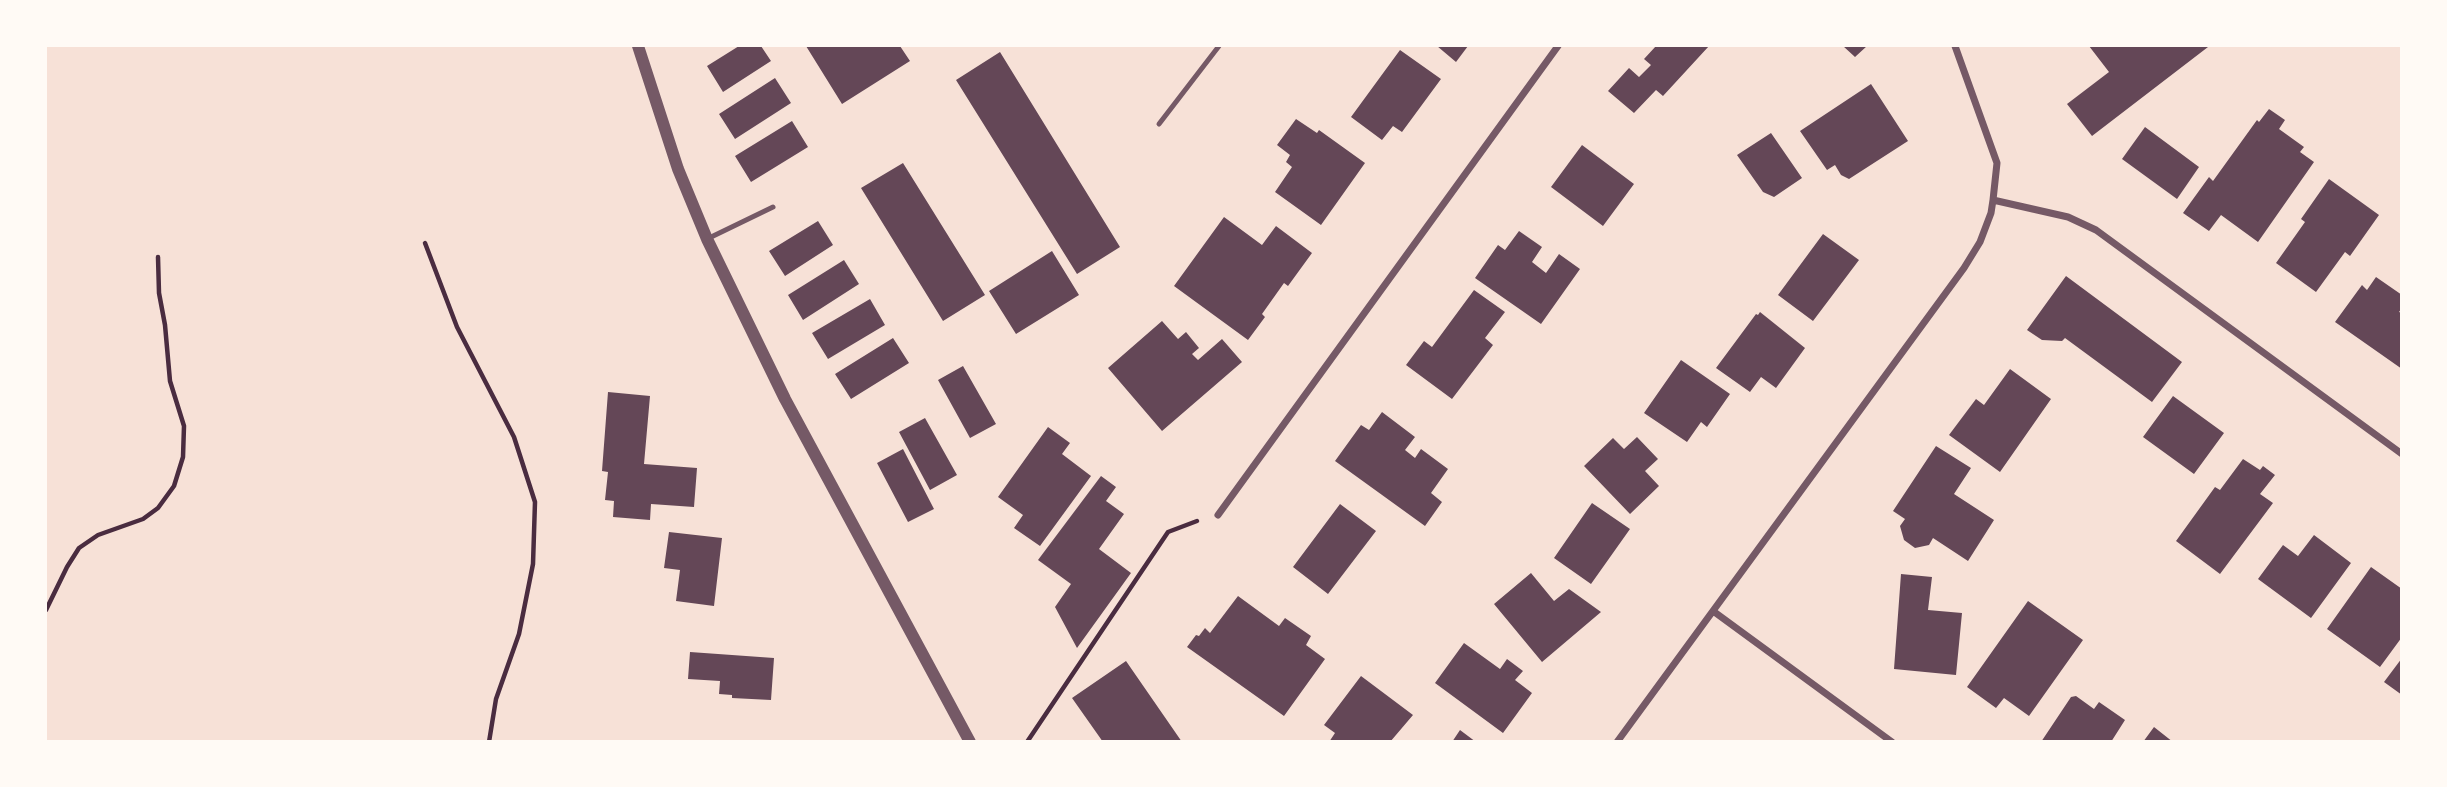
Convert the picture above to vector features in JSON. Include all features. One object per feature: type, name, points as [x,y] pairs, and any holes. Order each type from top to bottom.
[{"type":"street","points":[[638,46],[678,169],[707,239],[785,399],[970,741]]},
{"type":"street","points":[[1218,515],[1558,46]]},
{"type":"street","points":[[1617,741],[1964,268],[1980,242],[1991,213],[1997,163],[1955,46]]},
{"type":"street","points":[[1993,200],[2068,217],[2096,230],[2402,454]]},
{"type":"street","points":[[1713,611],[1892,741]]},
{"type":"lane","points":[[1159,124],[1219,46]]},
{"type":"lane","points":[[707,239],[773,207]]},
{"type":"path","points":[[425,243],[457,327],[514,437],[535,502],[533,564],[519,635],[496,699],[489,741]]},
{"type":"path","points":[[46,610],[79,548],[99,534],[143,519],[158,508],[174,486],[183,457],[184,426],[170,381],[159,293],[158,257]]},
{"type":"path","points":[[1027,741],[1168,532],[1218,515]]},
{"type":"building","points":[[739,46],[761,46],[771,61],[723,92],[707,66]]},
{"type":"building","points":[[806,46],[900,46],[910,61],[842,104]]},
{"type":"building","points":[[1437,46],[1468,46],[1456,62]]},
{"type":"building","points":[[1656,46],[1709,46],[1663,96],[1656,90],[1634,113],[1608,91],[1629,68],[1639,77],[1651,65],[1644,59]]},
{"type":"building","points":[[1843,46],[1867,46],[1855,57]]},
{"type":"building","points":[[2089,46],[2208,47],[2092,136],[2067,104],[2109,72]]},
{"type":"building","points":[[1400,50],[1441,79],[1402,132],[1393,126],[1382,140],[1351,117]]},
{"type":"building","points":[[1000,52],[1120,247],[1077,274],[956,80]]},
{"type":"building","points":[[775,78],[791,103],[735,139],[719,114]]},
{"type":"building","points":[[1871,84],[1908,141],[1849,179],[1841,175],[1835,165],[1827,170],[1800,131]]},
{"type":"building","points":[[2269,109],[2285,120],[2279,129],[2304,147],[2300,152],[2314,162],[2258,242],[2221,215],[2209,231],[2183,213],[2209,177],[2213,181],[2257,120],[2259,122]]},
{"type":"building","points":[[1296,119],[1317,133],[1319,130],[1365,163],[1321,225],[1275,192],[1292,167],[1286,162],[1290,155],[1277,145]]},
{"type":"building","points":[[792,121],[808,147],[751,182],[735,156]]},
{"type":"building","points":[[2145,127],[2199,167],[2177,199],[2122,159]]},
{"type":"building","points":[[1771,133],[1802,178],[1774,197],[1763,192],[1737,155]]},
{"type":"building","points":[[1582,145],[1634,184],[1603,226],[1551,187]]},
{"type":"building","points":[[903,163],[985,295],[943,321],[861,188]]},
{"type":"building","points":[[2329,179],[2379,215],[2350,256],[2345,252],[2316,292],[2276,263],[2305,222],[2301,219]]},
{"type":"building","points":[[1224,217],[1262,245],[1276,226],[1312,253],[1288,286],[1284,283],[1248,340],[1174,286]]},
{"type":"building","points":[[818,221],[833,245],[785,276],[769,251]]},
{"type":"building","points":[[1519,231],[1542,247],[1532,262],[1546,273],[1559,254],[1580,269],[1541,324],[1475,278],[1498,245],[1505,250]]},
{"type":"building","points":[[1823,234],[1859,260],[1813,321],[1778,295]]},
{"type":"building","points":[[1052,251],[1079,295],[1016,334],[989,291]]},
{"type":"building","points":[[844,260],[859,284],[803,320],[788,295]]},
{"type":"building","points":[[2066,276],[2182,362],[2152,402],[2065,338],[2062,341],[2042,340],[2027,330]]},
{"type":"building","points":[[2376,277],[2402,295],[2402,308],[2399,312],[2402,313],[2402,369],[2335,322],[2362,285],[2367,290]]},
{"type":"building","points":[[1474,290],[1505,312],[1485,338],[1493,345],[1452,399],[1406,365],[1424,341],[1432,347]]},
{"type":"building","points":[[870,299],[885,325],[828,359],[812,333]]},
{"type":"building","points":[[1760,312],[1805,348],[1776,388],[1761,377],[1750,392],[1716,368]]},
{"type":"building","points":[[1162,321],[1178,339],[1186,332],[1199,348],[1192,354],[1198,360],[1222,339],[1242,362],[1162,431],[1108,368]]},
{"type":"building","points":[[893,338],[909,363],[851,399],[835,374]]},
{"type":"building","points":[[1681,360],[1730,394],[1707,427],[1701,422],[1687,442],[1644,413]]},
{"type":"building","points":[[963,366],[996,424],[970,438],[938,380]]},
{"type":"building","points":[[2010,369],[2051,399],[2000,472],[1949,435],[1976,399],[1984,405]]},
{"type":"building","points":[[608,392],[650,396],[644,464],[697,468],[694,507],[651,504],[650,520],[613,517],[614,501],[605,500],[608,472],[602,471]]},
{"type":"building","points":[[2173,396],[2224,433],[2194,474],[2143,437]]},
{"type":"building","points":[[1382,412],[1415,437],[1405,450],[1415,458],[1421,449],[1448,469],[1431,493],[1442,502],[1425,526],[1335,461],[1361,425],[1369,430]]},
{"type":"building","points":[[925,418],[957,475],[930,490],[899,432]]},
{"type":"building","points":[[1048,427],[1070,443],[1062,454],[1091,476],[1040,546],[1014,528],[1023,515],[998,497]]},
{"type":"building","points":[[1637,437],[1658,459],[1645,471],[1659,486],[1630,514],[1584,466],[1613,438],[1624,449]]},
{"type":"building","points":[[1936,446],[1971,468],[1954,494],[1994,520],[1968,561],[1933,538],[1929,545],[1915,548],[1904,540],[1900,526],[1905,519],[1893,511]]},
{"type":"building","points":[[903,449],[934,509],[908,522],[877,463]]},
{"type":"building","points":[[2243,459],[2260,470],[2263,466],[2275,475],[2260,494],[2273,503],[2220,574],[2176,541],[2215,487],[2220,490]]},
{"type":"building","points":[[1101,476],[1116,487],[1106,501],[1124,514],[1099,549],[1131,573],[1077,648],[1055,607],[1071,584],[1038,560]]},
{"type":"building","points":[[1592,503],[1630,529],[1591,584],[1554,558]]},
{"type":"building","points":[[1340,504],[1376,531],[1328,594],[1293,567]]},
{"type":"building","points":[[669,532],[722,538],[714,606],[676,601],[680,570],[664,568]]},
{"type":"building","points":[[2314,535],[2351,563],[2311,618],[2258,579],[2283,545],[2298,556]]},
{"type":"building","points":[[2371,567],[2402,589],[2402,637],[2380,667],[2327,629]]},
{"type":"building","points":[[1531,573],[1554,601],[1569,589],[1601,612],[1542,662],[1494,604]]},
{"type":"building","points":[[1901,574],[1932,577],[1928,610],[1962,613],[1956,675],[1894,669]]},
{"type":"building","points":[[1238,596],[1279,626],[1285,618],[1311,636],[1306,645],[1325,659],[1284,716],[1187,647],[1205,628],[1210,633]]},
{"type":"building","points":[[2028,601],[2083,640],[2029,716],[2004,698],[1996,708],[1967,687]]},
{"type":"building","points":[[1464,643],[1500,669],[1507,659],[1523,671],[1515,680],[1532,693],[1503,733],[1435,683]]},
{"type":"building","points":[[690,652],[774,658],[771,700],[732,698],[732,695],[719,694],[720,681],[688,679]]},
{"type":"building","points":[[2402,658],[2402,695],[2384,682]]},
{"type":"building","points":[[1126,661],[1182,742],[1103,742],[1072,698]]},
{"type":"building","points":[[1361,676],[1413,715],[1390,742],[1329,742],[1335,733],[1324,725]]},
{"type":"building","points":[[2076,696],[2094,709],[2099,702],[2125,720],[2111,742],[2041,742],[2071,697]]},
{"type":"building","points":[[2154,727],[2173,742],[2143,742]]},
{"type":"building","points":[[1460,730],[1476,742],[1452,742]]}]
